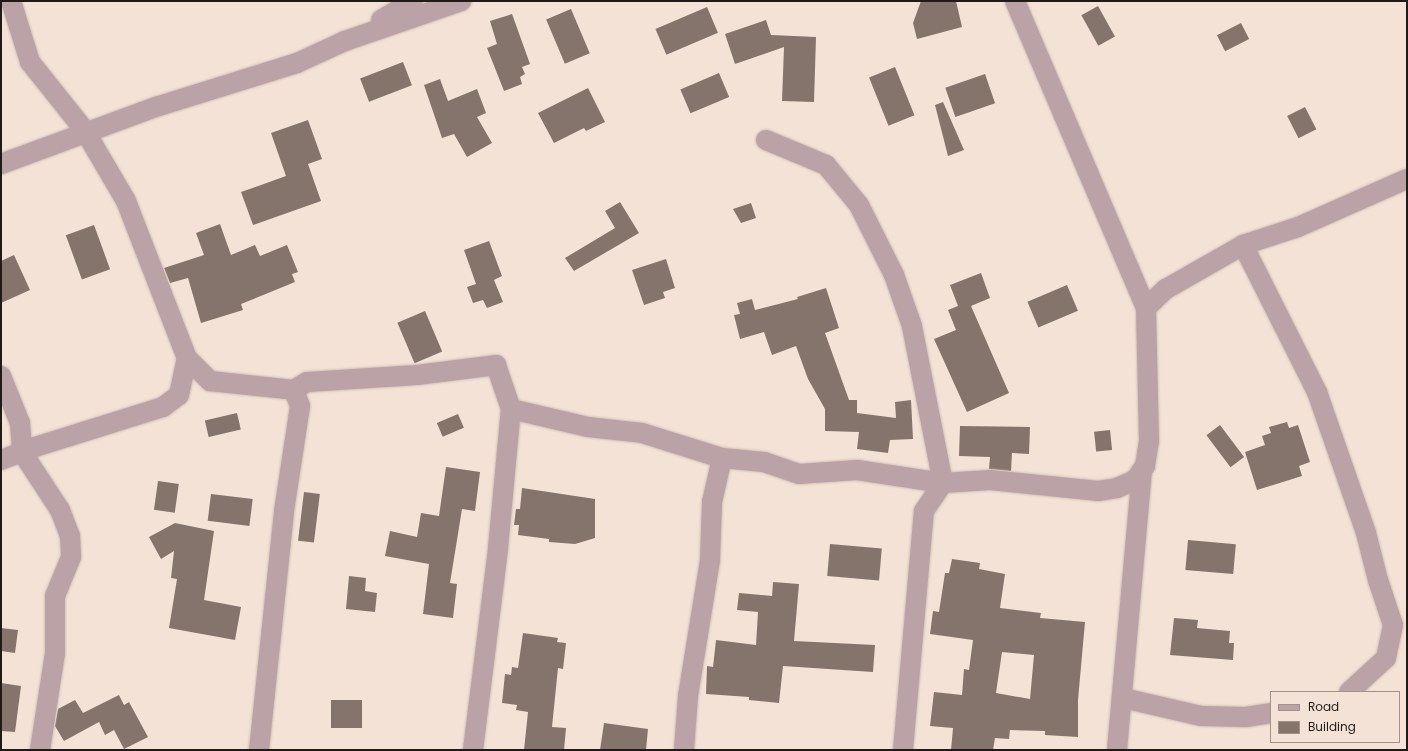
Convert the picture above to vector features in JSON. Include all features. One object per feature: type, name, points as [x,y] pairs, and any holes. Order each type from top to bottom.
[{"type":"street","points":[[11,1],[30,62],[85,131],[126,202],[187,358],[210,381],[294,390],[307,382],[417,375],[496,365],[511,409],[498,548],[473,750]]},
{"type":"street","points":[[345,41],[413,1]]},
{"type":"street","points":[[1,164],[85,131],[297,63],[345,41],[461,1]]},
{"type":"street","points":[[1015,1],[1146,308],[1150,440],[1142,470],[1123,698],[1117,750]]},
{"type":"street","points":[[766,140],[826,165],[862,212],[894,275],[912,326],[943,483],[924,511],[903,750]]},
{"type":"street","points":[[1146,308],[1166,289],[1243,245],[1298,227],[1407,179]]},
{"type":"street","points":[[1243,245],[1317,392],[1366,533],[1378,580],[1394,625],[1386,658],[1350,691]]},
{"type":"street","points":[[1,460],[163,407],[179,395],[187,358]]},
{"type":"street","points":[[1,376],[20,423],[22,452],[60,510],[70,536],[71,557],[55,596],[55,653],[40,750]]},
{"type":"street","points":[[259,750],[284,511],[300,406],[294,390]]},
{"type":"street","points":[[511,409],[588,427],[642,433],[722,458],[764,462],[799,474],[857,470],[943,483],[990,480],[1098,491],[1117,488],[1135,480],[1142,470]]},
{"type":"street","points":[[684,750],[688,696],[710,560],[712,502],[722,458]]},
{"type":"street","points":[[1123,698],[1201,716],[1246,717],[1270,713]]},
{"type":"building","points":[[921,1],[956,1],[962,27],[917,39],[913,23]]},
{"type":"building","points":[[1098,6],[1115,37],[1098,46],[1081,15]]},
{"type":"building","points":[[707,7],[718,33],[666,55],[655,29]]},
{"type":"building","points":[[571,9],[590,53],[565,64],[546,20]]},
{"type":"building","points":[[512,14],[530,64],[522,67],[525,74],[520,77],[522,84],[504,91],[487,48],[497,44],[490,21]]},
{"type":"building","points":[[766,20],[771,35],[816,37],[814,102],[782,101],[784,47],[735,64],[725,34]]},
{"type":"building","points":[[1241,23],[1249,39],[1225,51],[1217,35]]},
{"type":"building","points":[[403,62],[412,85],[369,102],[360,78]]},
{"type":"building","points":[[895,67],[914,115],[889,126],[869,77]]},
{"type":"building","points":[[719,73],[729,97],[690,113],[680,89]]},
{"type":"building","points":[[985,74],[995,103],[955,117],[945,88]]},
{"type":"building","points":[[440,79],[448,101],[477,89],[486,113],[477,117],[492,143],[467,157],[454,134],[442,138],[424,85]]},
{"type":"building","points":[[588,88],[605,122],[586,131],[584,128],[554,143],[538,113]]},
{"type":"building","points":[[943,102],[964,150],[948,156],[935,105]]},
{"type":"building","points":[[1305,107],[1316,129],[1299,138],[1287,116]]},
{"type":"building","points":[[308,120],[322,159],[308,164],[321,201],[253,225],[241,192],[286,176],[271,133]]},
{"type":"building","points":[[620,202],[639,233],[574,271],[565,258],[615,228],[605,211]]},
{"type":"building","points":[[751,203],[756,218],[741,223],[733,209]]},
{"type":"building","points":[[220,224],[231,255],[255,245],[260,256],[287,245],[298,272],[292,274],[295,282],[241,304],[243,310],[201,323],[188,278],[170,283],[164,268],[204,255],[196,233]]},
{"type":"building","points":[[94,225],[110,269],[82,279],[66,235]]},
{"type":"building","points":[[489,241],[502,276],[494,280],[503,302],[487,308],[483,300],[473,303],[467,287],[476,284],[464,250]]},
{"type":"building","points":[[14,255],[30,290],[1,303],[1,261]]},
{"type":"building","points":[[666,259],[675,288],[663,292],[665,298],[644,305],[632,270]]},
{"type":"building","points":[[981,273],[990,298],[971,306],[1009,393],[967,412],[934,339],[956,330],[948,310],[958,306],[950,285]]},
{"type":"building","points":[[1067,285],[1078,311],[1038,328],[1027,302]]},
{"type":"building","points":[[826,288],[839,328],[825,333],[849,400],[857,400],[857,413],[896,418],[895,402],[911,400],[913,439],[890,440],[888,453],[857,449],[859,432],[825,431],[825,409],[808,379],[796,346],[772,355],[764,332],[740,339],[734,315],[740,314],[737,303],[752,299],[755,310],[798,299],[797,297]]},
{"type":"building","points":[[425,311],[442,352],[415,363],[397,323]]},
{"type":"building","points":[[237,413],[241,430],[209,437],[205,420]]},
{"type":"building","points":[[458,414],[464,428],[443,437],[437,423]]},
{"type":"building","points":[[1287,422],[1289,428],[1298,425],[1310,462],[1299,466],[1302,476],[1257,490],[1245,452],[1265,445],[1262,436],[1271,433],[1269,427]]},
{"type":"building","points":[[1220,425],[1244,457],[1230,467],[1206,435]]},
{"type":"building","points":[[960,426],[1030,427],[1029,454],[1012,453],[1011,471],[989,469],[990,457],[959,456]]},
{"type":"building","points":[[1110,430],[1112,450],[1096,452],[1094,432]]},
{"type":"building","points":[[446,467],[480,472],[475,511],[462,509],[450,583],[457,584],[453,618],[423,614],[429,564],[385,556],[390,531],[417,537],[421,513],[439,516]]},
{"type":"building","points":[[158,481],[179,484],[175,513],[154,510]]},
{"type":"building","points":[[522,488],[595,499],[595,538],[575,544],[549,542],[549,539],[518,535],[519,525],[514,525],[516,509],[520,509]]},
{"type":"building","points":[[304,492],[320,494],[314,543],[298,541]]},
{"type":"building","points":[[211,494],[253,499],[249,526],[208,521]]},
{"type":"building","points":[[175,523],[214,531],[204,600],[241,607],[235,640],[169,628],[177,579],[171,578],[174,551],[161,559],[149,537]]},
{"type":"building","points":[[1188,540],[1236,544],[1233,574],[1185,570]]},
{"type":"building","points":[[830,544],[882,549],[879,580],[827,576]]},
{"type":"building","points":[[952,559],[980,563],[979,569],[1005,574],[1000,608],[1041,613],[1040,618],[1085,622],[1078,700],[1078,737],[1045,735],[1045,731],[1010,730],[1009,739],[995,738],[993,750],[951,750],[953,728],[930,726],[934,692],[962,695],[964,669],[969,670],[973,640],[930,634],[933,611],[939,612],[945,573],[949,573]],"holes":[[[1002,652],[1034,655],[1030,699],[996,693]]]},
{"type":"building","points":[[349,576],[366,578],[365,591],[377,593],[375,612],[346,609]]},
{"type":"building","points":[[773,582],[799,584],[794,641],[875,645],[873,672],[783,666],[779,703],[749,700],[749,697],[706,694],[707,666],[713,667],[716,640],[756,645],[758,612],[737,610],[739,593],[772,596]]},
{"type":"building","points":[[1174,618],[1198,620],[1197,628],[1230,631],[1229,643],[1234,643],[1233,660],[1170,655]]},
{"type":"building","points":[[1,628],[18,630],[15,653],[1,651]]},
{"type":"building","points":[[523,633],[558,638],[557,642],[566,643],[563,669],[558,668],[552,727],[566,728],[564,750],[524,750],[528,712],[516,710],[517,705],[502,703],[505,674],[511,675],[512,667],[518,668]]},
{"type":"building","points":[[1,683],[21,686],[15,732],[1,731]]},
{"type":"building","points":[[119,695],[124,705],[129,702],[148,737],[124,749],[114,730],[105,735],[99,722],[64,741],[55,726],[58,709],[75,700],[83,713]]},
{"type":"building","points":[[331,700],[362,700],[362,728],[331,728]]},
{"type":"building","points":[[604,723],[648,729],[646,750],[600,750]]}]
